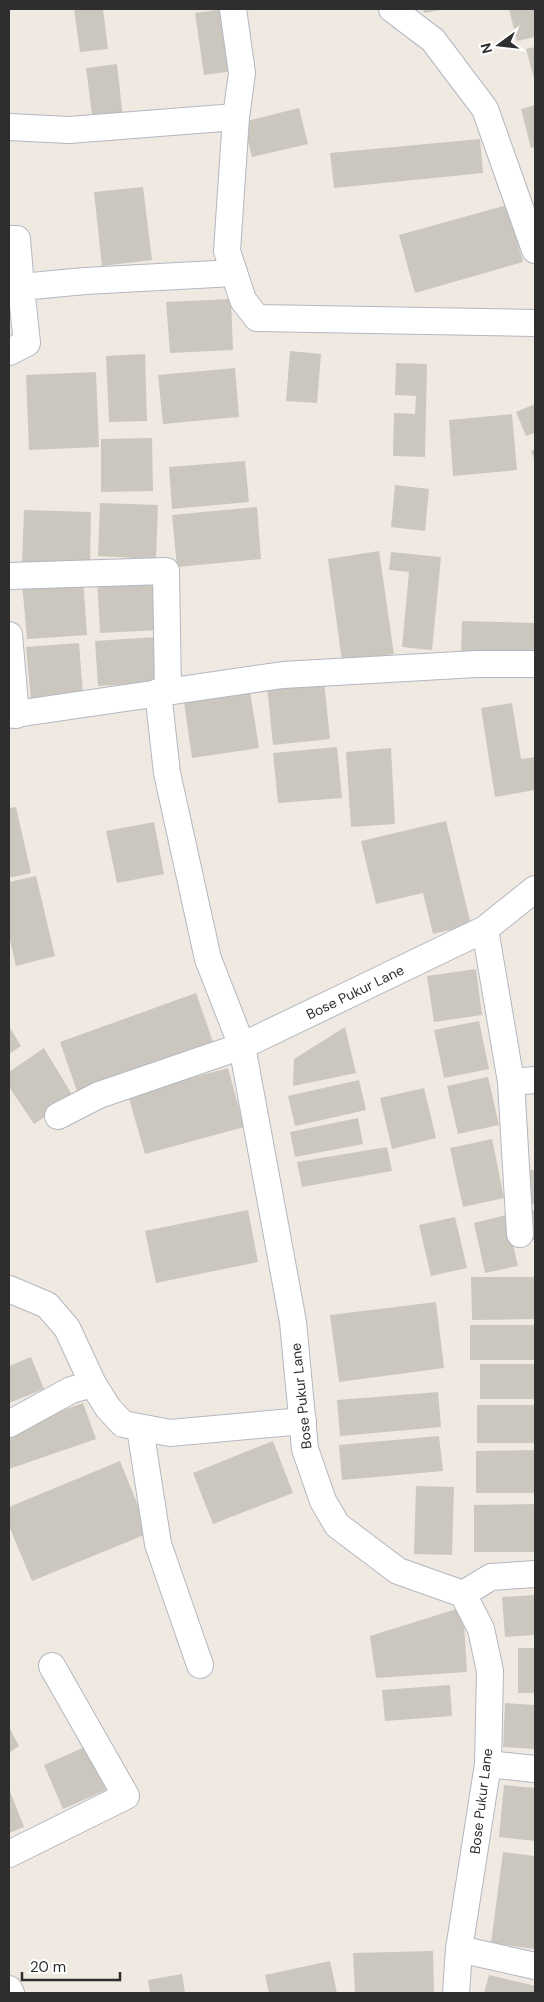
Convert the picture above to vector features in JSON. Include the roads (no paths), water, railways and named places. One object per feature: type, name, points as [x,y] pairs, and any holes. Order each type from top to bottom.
[{"type":"street","points":[[233,9],[242,73],[236,118],[227,251],[243,300],[258,318],[535,323]]},
{"type":"street","points":[[392,9],[433,40],[485,109],[530,220],[535,250]]},
{"type":"street","points":[[9,127],[69,130],[236,118]]},
{"type":"street","points":[[9,239],[17,239],[27,343],[9,352]]},
{"type":"street","points":[[21,287],[84,281],[234,274]]},
{"type":"street","points":[[9,576],[166,571],[163,692],[167,773],[206,949],[242,1046],[99,1095],[58,1116]]},
{"type":"street","points":[[9,635],[12,715],[283,675],[359,669],[476,664],[535,664]]},
{"type":"street","name":"Bose Pukur Lane","points":[[456,1993],[459,1949],[488,1764],[490,1671],[480,1629],[463,1594],[398,1571],[337,1526],[323,1501],[305,1449],[293,1322],[242,1046],[485,929],[535,889]]},
{"type":"street","points":[[485,929],[523,1081],[520,1234]]},
{"type":"street","points":[[9,1289],[47,1305],[67,1328],[93,1384],[108,1408],[123,1424],[170,1433],[302,1421]]},
{"type":"street","points":[[9,1424],[71,1390],[93,1384]]},
{"type":"street","points":[[140,1428],[158,1544],[200,1665]]},
{"type":"street","points":[[463,1594],[491,1577],[535,1574]]},
{"type":"street","points":[[9,1854],[126,1796],[52,1666]]},
{"type":"street","points":[[488,1764],[535,1769]]},
{"type":"street","points":[[459,1949],[535,1966]]},
{"type":"street","points":[[9,1989],[11,1993]]}]
